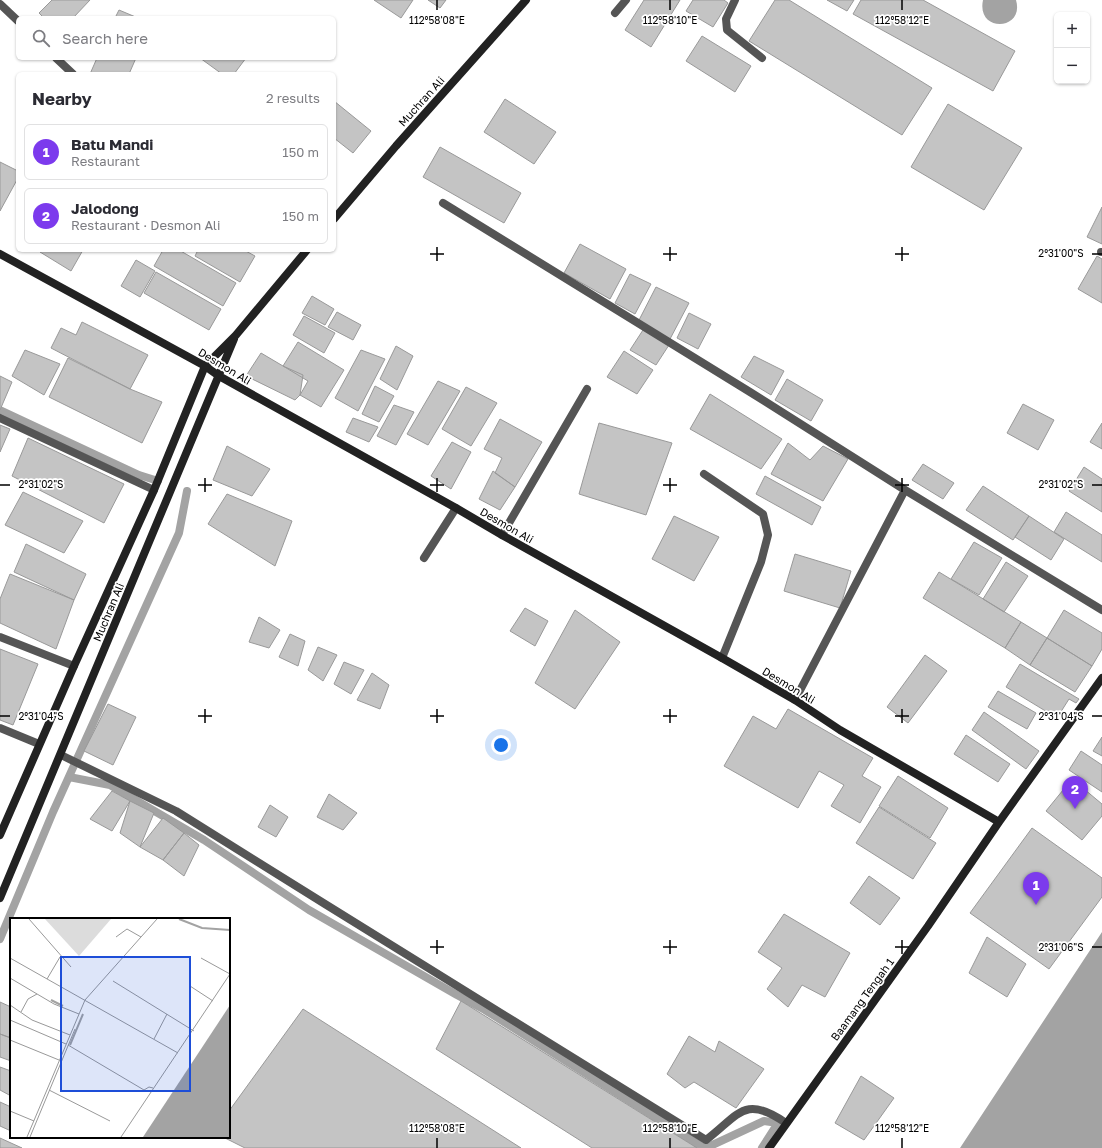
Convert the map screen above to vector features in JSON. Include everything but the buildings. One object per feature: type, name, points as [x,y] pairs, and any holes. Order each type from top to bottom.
[{"type":"street","name":"Muchran Ali","points":[[336,217],[396,146],[526,0]]},
{"type":"street","points":[[615,14],[626,0]]},
{"type":"street","points":[[735,0],[726,19],[727,30],[762,58]]},
{"type":"street","points":[[0,4],[16,19]]},
{"type":"street","points":[[58,60],[71,72]]},
{"type":"street","points":[[443,203],[744,388],[905,490],[1102,610]]},
{"type":"street","name":"Muchran Ali","points":[[0,835],[39,744],[154,490],[205,366],[236,335],[305,252]]},
{"type":"street","name":"Desmon Ali","points":[[0,254],[205,366],[219,376],[722,658],[795,700],[840,730],[999,822]]},
{"type":"street","name":"Muchran Ali","points":[[0,898],[65,756],[236,335]]},
{"type":"street","points":[[502,535],[587,389]]},
{"type":"street","points":[[0,418],[154,490]]},
{"type":"street","points":[[704,474],[763,514],[768,535],[761,562],[722,658]]},
{"type":"street","points":[[795,700],[905,490]]},
{"type":"street","points":[[424,558],[456,508]]},
{"type":"street","points":[[0,637],[74,666]]},
{"type":"street","name":"Baamang Tengah 1","points":[[769,1148],[928,926],[999,822],[1102,678]]},
{"type":"street","points":[[0,728],[39,744]]},
{"type":"street","points":[[65,756],[176,811],[706,1140],[742,1110],[749,1108],[765,1110],[786,1123]]},
{"type":"shaded area","points":[[983,0],[1016,0],[1017,10],[1014,18],[1008,22],[1000,24],[993,23],[986,18],[983,11]]},
{"type":"shaded area","points":[[1102,932],[1102,1148],[960,1148]]},
{"type":"waterway","points":[[0,410],[139,475],[158,481]]},
{"type":"waterway","points":[[0,939],[53,812],[179,533],[187,491]]},
{"type":"waterway","points":[[69,777],[110,785],[204,840],[309,910],[485,1010],[704,1148]]},
{"type":"waterway","points":[[706,1148],[764,1121],[778,1123],[762,1148]]},
{"type":"place","name":"Jalodong","points":[[1075,809]]},
{"type":"place","name":"Batu Mandi","points":[[1036,905]]}]
